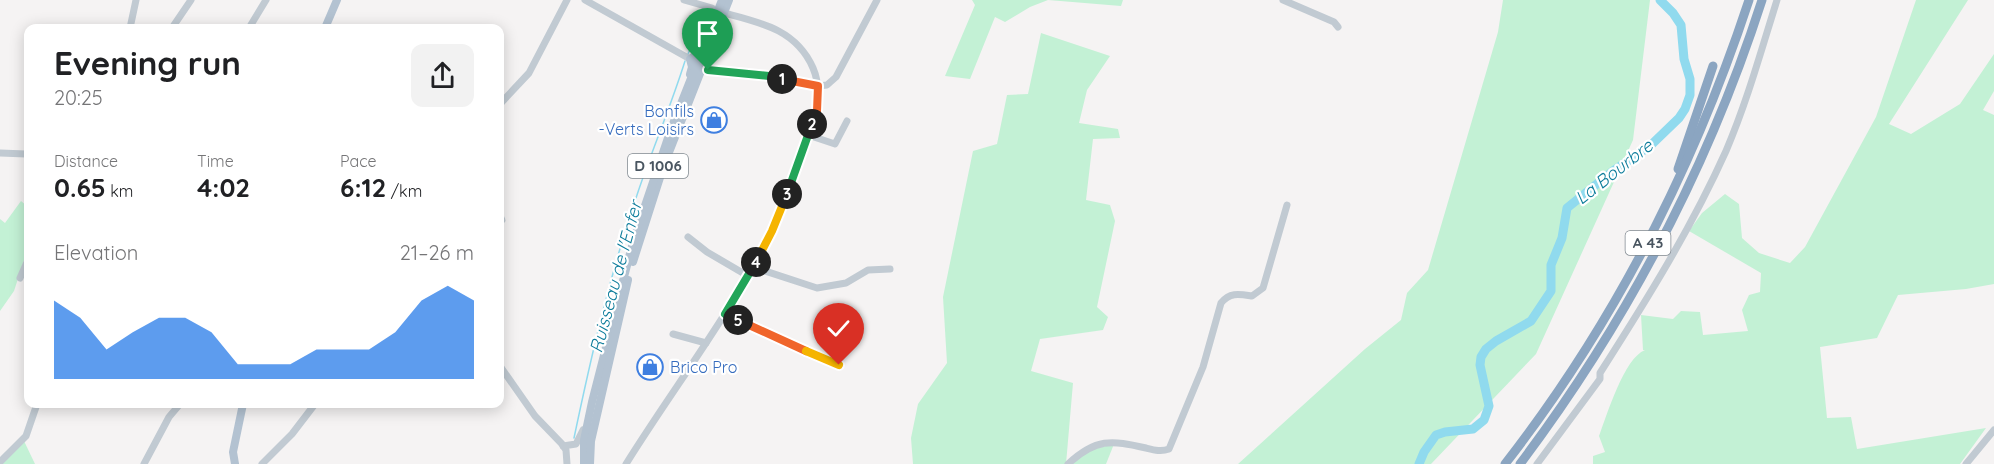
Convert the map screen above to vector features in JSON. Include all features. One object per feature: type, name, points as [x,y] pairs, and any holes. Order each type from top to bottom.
[{"type":"highway","name":"A 43","points":[[1505,464],[1586,350],[1647,246],[1697,141],[1726,68],[1749,0]]},
{"type":"highway","name":"A 43","points":[[1520,464],[1571,395],[1597,354],[1632,297],[1669,229],[1727,100],[1762,0]]},
{"type":"highway","points":[[1647,246],[1681,160],[1713,66]]},
{"type":"main road","points":[[327,24],[337,0]]},
{"type":"main road","name":"D 1006","points":[[584,464],[584,440],[592,402],[634,238],[655,173],[722,0]]},
{"type":"main road","name":"D 1006","points":[[590,464],[591,441],[630,272],[653,197],[729,0]]},
{"type":"main road","points":[[686,92],[692,67],[686,57],[697,54],[703,39],[711,29]]},
{"type":"main road","points":[[236,464],[233,452],[242,408]]},
{"type":"street","points":[[131,24],[136,0]]},
{"type":"street","points":[[175,24],[191,0]]},
{"type":"street","points":[[251,24],[266,0]]},
{"type":"street","points":[[504,100],[529,73],[567,0]]},
{"type":"street","points":[[684,0],[703,2],[712,8]]},
{"type":"street","points":[[708,70],[769,76],[818,86],[827,85],[836,77],[877,0]]},
{"type":"street","points":[[1283,0],[1334,22],[1338,27]]},
{"type":"street","points":[[1536,464],[1600,379],[1600,373],[1664,273],[1725,152],[1748,96],[1777,0]]},
{"type":"street","points":[[590,1],[686,57]]},
{"type":"street","points":[[626,464],[725,314],[753,267],[772,231],[817,111],[818,86],[813,70],[807,56],[791,38],[768,25],[728,14]]},
{"type":"street","points":[[696,86],[708,70],[706,59]]},
{"type":"street","points":[[808,135],[835,144],[847,121]]},
{"type":"street","points":[[0,153],[24,154]]},
{"type":"street","points":[[1068,464],[1079,454],[1106,442],[1117,442],[1158,451],[1169,449],[1203,367],[1221,303],[1226,296],[1234,294],[1252,296],[1263,288],[1287,204]]},
{"type":"street","points":[[688,237],[707,252],[748,276]]},
{"type":"street","points":[[753,267],[817,288],[846,283],[868,270],[890,268]]},
{"type":"street","points":[[20,278],[24,269]]},
{"type":"street","points":[[725,314],[839,365]]},
{"type":"street","points":[[673,334],[706,343]]},
{"type":"street","points":[[504,372],[535,416],[566,450],[567,464]]},
{"type":"street","points":[[563,446],[576,444],[581,436],[592,402]]},
{"type":"street","points":[[0,462],[26,436],[36,408]]},
{"type":"street","points":[[144,464],[169,417],[177,408]]},
{"type":"street","points":[[262,464],[292,434],[312,408]]},
{"type":"street","points":[[1966,464],[1994,430]]},
{"type":"green space","points":[[972,0],[1048,0],[1030,7],[1005,22],[995,17],[970,79],[945,76],[975,5]]},
{"type":"green space","points":[[1048,0],[1123,0],[1121,6]]},
{"type":"green space","points":[[1503,0],[1650,0],[1633,140],[1536,354],[1431,464],[1238,464],[1365,349],[1401,320],[1407,293],[1428,270],[1498,32]]},
{"type":"green space","points":[[1916,0],[1968,0],[1889,124],[1911,134],[1960,104],[1994,54],[1994,91],[1983,110],[1994,115],[1994,284],[1898,295],[1877,338],[1820,347],[1827,418],[1851,417],[1857,449],[1986,428],[1960,464],[1593,464],[1593,456],[1605,452],[1599,436],[1617,388],[1630,364],[1637,355],[1645,350],[1643,350],[1641,315],[1673,319],[1681,311],[1700,312],[1703,335],[1748,331],[1742,310],[1749,295],[1760,292],[1761,273],[1689,231],[1702,213],[1725,194],[1739,204],[1742,238],[1759,253],[1790,263],[1805,247],[1876,117]]},
{"type":"green space","points":[[1041,33],[1110,56],[1087,90],[1079,123],[1118,129],[1120,138],[1093,139],[1086,200],[1110,205],[1115,221],[1097,307],[1108,317],[1103,330],[1040,339],[1031,371],[1073,383],[1066,464],[913,464],[911,438],[918,404],[947,363],[943,297],[973,151],[997,144],[1007,95],[1028,94]]},
{"type":"green space","points":[[21,201],[24,204],[24,260],[14,291],[0,311],[0,219],[5,223]]},
{"type":"green space","points":[[24,441],[35,464],[0,464]]},
{"type":"green space","points":[[1114,444],[1106,464],[1066,464],[1090,450]]},
{"type":"waterway","name":"La Bourbre","points":[[1419,464],[1436,435],[1473,429],[1484,420],[1489,406],[1480,365],[1481,357],[1486,349],[1496,341],[1531,321],[1551,291],[1551,265],[1562,238],[1567,208],[1613,171],[1650,146],[1679,118],[1685,109],[1690,95],[1690,79],[1684,59],[1681,25],[1660,0]]},
{"type":"waterway","name":"Ruisseau de l'Enfer","points":[[688,54],[704,16]]},
{"type":"waterway","name":"Ruisseau de l'Enfer","points":[[574,438],[594,346],[618,255],[685,61]]},
{"type":"place","name":"Bonfils -Verts Loisirs","points":[[714,120]]},
{"type":"place","name":"Brico Pro","points":[[650,367]]},
{"type":"route","points":[[708,70],[769,76],[818,86],[817,111],[772,231],[725,314],[839,365]]}]
